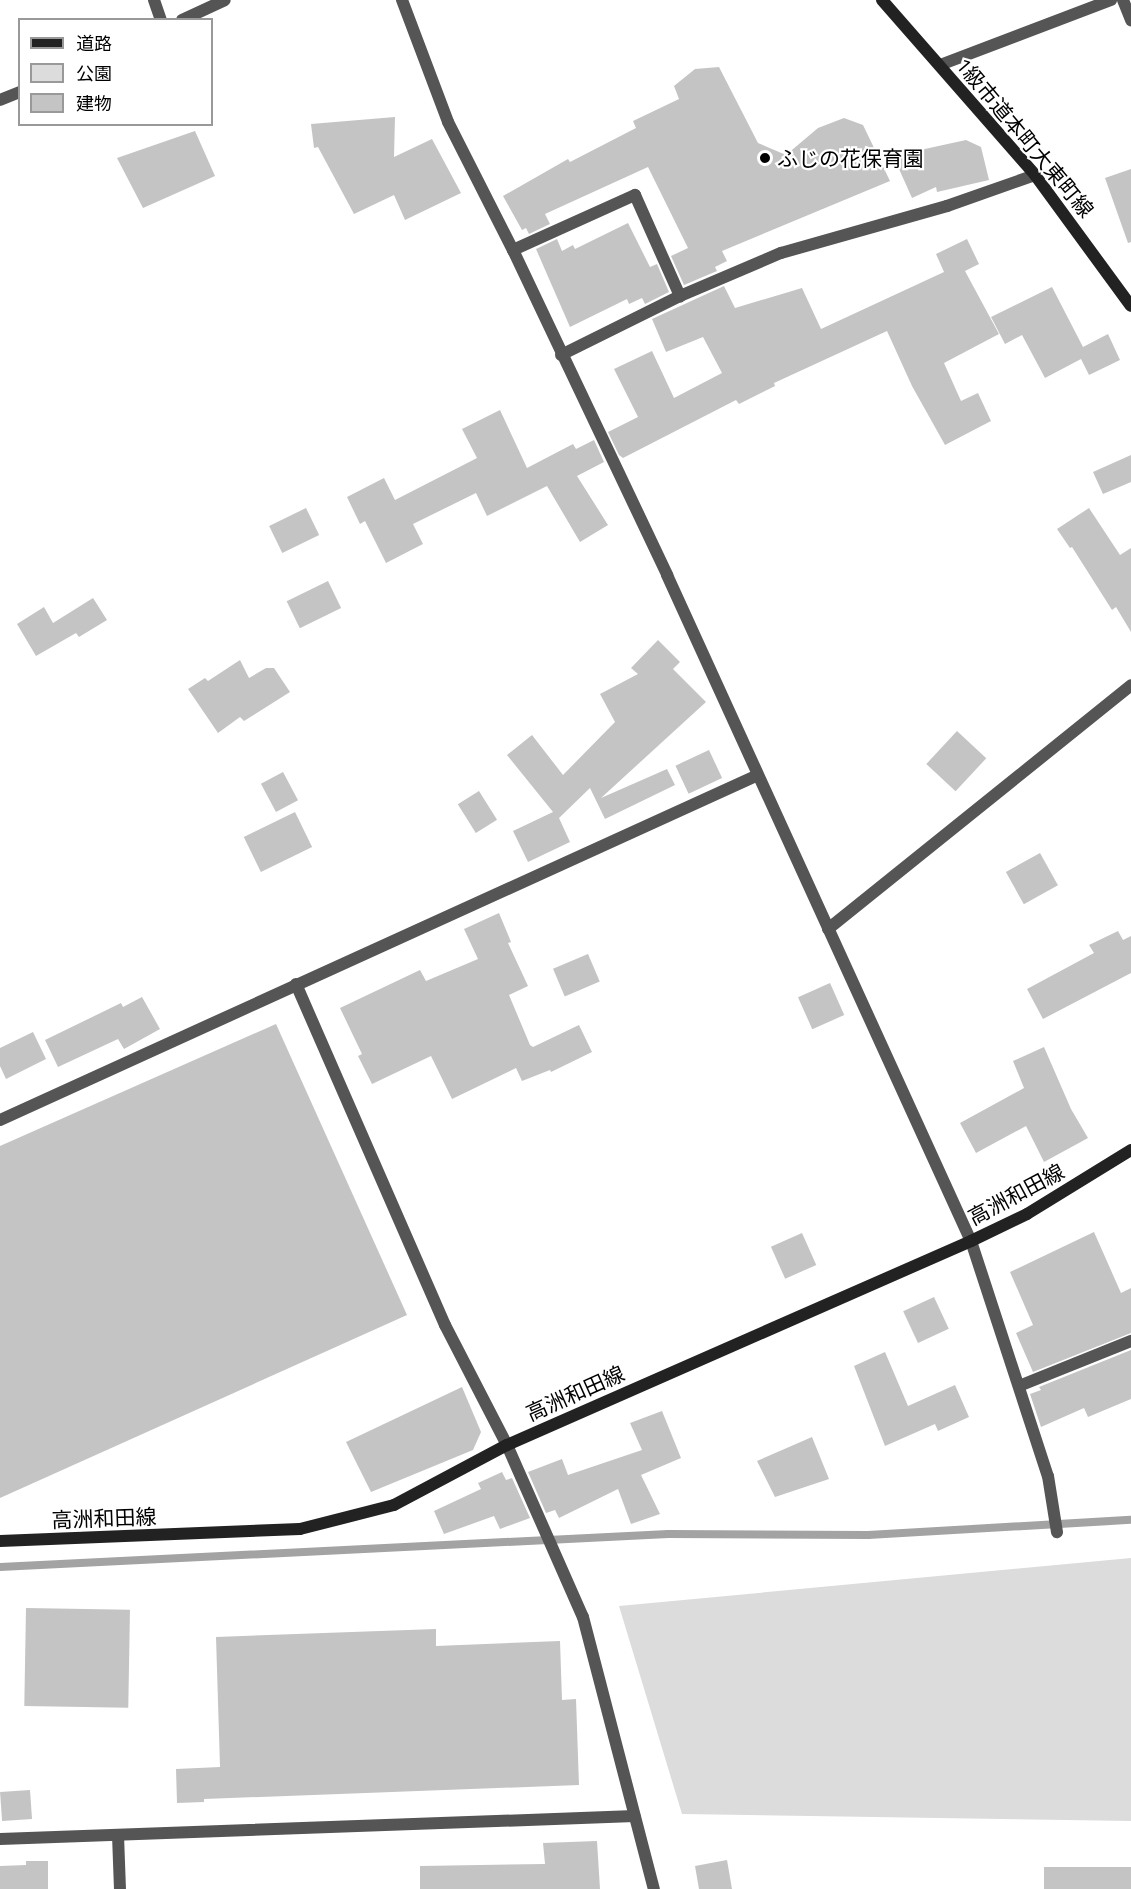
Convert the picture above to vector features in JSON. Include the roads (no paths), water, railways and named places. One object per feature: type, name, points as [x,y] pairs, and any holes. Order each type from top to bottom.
[{"type":"main road","name":"1級市道本町大東町線","points":[[882,0],[1035,175],[1131,306]]},
{"type":"main road","name":"高洲和田線","points":[[0,1541],[300,1529],[394,1505],[507,1445],[971,1241],[1027,1214],[1131,1150]]},
{"type":"street","points":[[154,0],[160,18]]},
{"type":"street","points":[[186,18],[225,0]]},
{"type":"street","points":[[402,0],[448,122],[513,250],[667,575],[756,776],[971,1241],[1048,1476],[1057,1532]]},
{"type":"street","points":[[940,65],[1111,0]]},
{"type":"street","points":[[1124,0],[1131,20]]},
{"type":"street","points":[[0,100],[18,93]]},
{"type":"street","points":[[561,355],[680,296],[781,252],[947,206],[1035,175]]},
{"type":"street","points":[[513,250],[635,195],[680,296]]},
{"type":"street","points":[[828,928],[1131,685]]},
{"type":"street","points":[[0,1120],[756,776]]},
{"type":"street","points":[[296,984],[445,1324],[507,1445],[583,1617],[654,1889]]},
{"type":"street","points":[[1019,1386],[1131,1341]]},
{"type":"street","points":[[0,1839],[635,1816]]},
{"type":"street","points":[[118,1835],[120,1889]]},
{"type":"waterway","points":[[0,1567],[668,1534],[868,1535],[1131,1520]]},
{"type":"place","name":"ふじの花保育園","points":[[765,158]]}]
